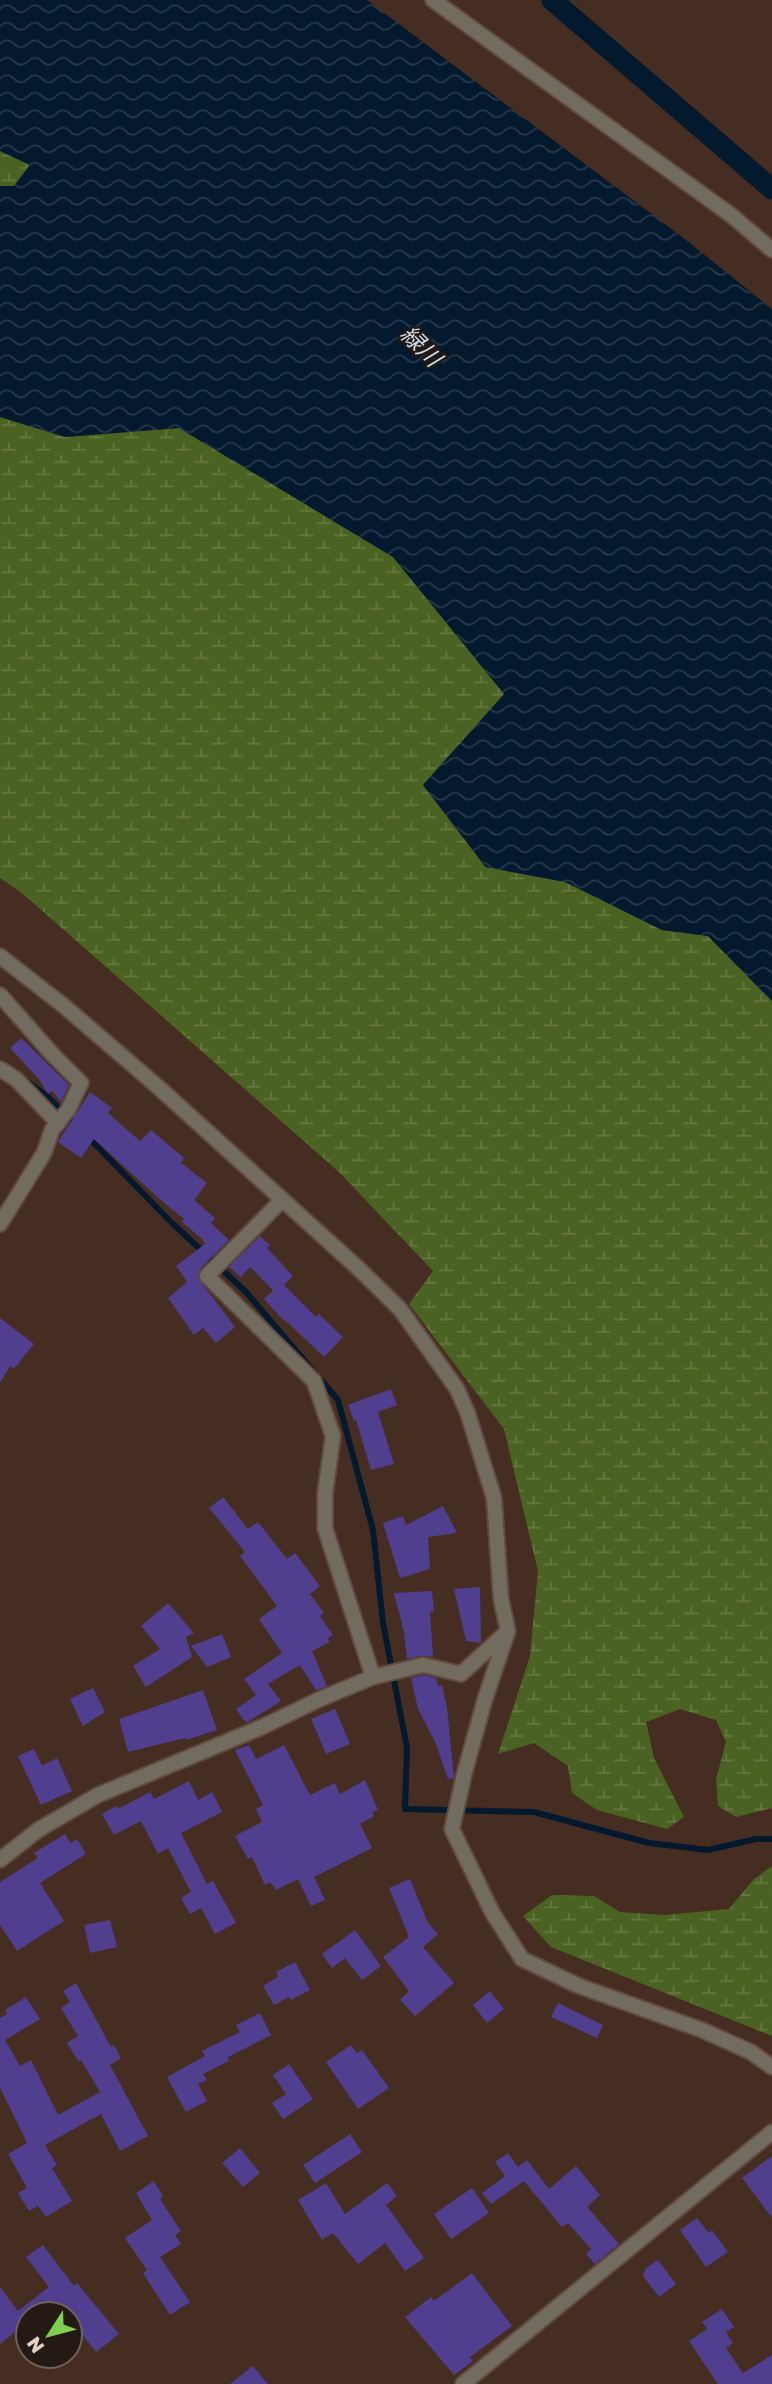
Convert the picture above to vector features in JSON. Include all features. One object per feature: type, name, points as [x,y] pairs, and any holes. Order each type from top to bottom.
[{"type":"street","points":[[433,0],[731,215],[772,250]]},
{"type":"street","points":[[0,957],[64,1006],[147,1077],[400,1309],[457,1390],[468,1414],[494,1498],[501,1600],[508,1631],[485,1699],[452,1829],[492,1912],[522,1959],[579,1986],[702,2030],[751,2052],[772,2067]]},
{"type":"street","points":[[0,995],[81,1083],[68,1110],[52,1130],[44,1153],[0,1224]]},
{"type":"street","points":[[0,1069],[16,1079],[58,1123]]},
{"type":"street","points":[[282,1200],[207,1276],[314,1381],[334,1436],[325,1494],[325,1528],[373,1676]]},
{"type":"street","points":[[0,1860],[38,1830],[98,1795],[262,1727],[373,1676],[423,1665],[461,1674],[508,1631]]},
{"type":"street","points":[[463,2384],[772,2132]]},
{"type":"green space","points":[[0,151],[30,165],[14,186],[0,186]]},
{"type":"green space","points":[[0,417],[65,437],[179,428],[393,557],[505,694],[423,785],[485,867],[565,882],[662,930],[708,936],[772,1001],[772,1808],[736,1817],[718,1806],[716,1779],[726,1742],[716,1720],[680,1709],[646,1722],[654,1758],[684,1817],[667,1829],[597,1810],[572,1793],[568,1766],[534,1743],[498,1754],[530,1656],[538,1571],[504,1429],[409,1304],[433,1271],[339,1172],[22,893],[0,878]]},
{"type":"green space","points":[[772,1866],[772,2036],[551,1947],[523,1916],[552,1895],[594,1896],[620,1912],[665,1915],[729,1909],[753,1880]]},
{"type":"water","name":"緑川","points":[[0,0],[367,0],[686,240],[772,309],[772,1001],[708,936],[662,930],[565,882],[486,867],[423,785],[504,694],[393,557],[179,428],[65,437],[0,417],[0,186],[14,186],[30,165],[0,151]]},
{"type":"building","points":[[21,1038],[69,1085],[61,1102],[52,1091],[48,1094],[39,1079],[10,1048]]},
{"type":"building","points":[[90,1092],[112,1108],[108,1113],[140,1141],[151,1130],[184,1158],[181,1163],[207,1183],[194,1200],[215,1218],[211,1223],[229,1240],[200,1269],[198,1278],[235,1327],[216,1343],[203,1328],[194,1335],[168,1298],[187,1282],[176,1266],[205,1244],[202,1239],[182,1222],[184,1219],[94,1139],[81,1158],[58,1142]]},
{"type":"building","points":[[260,1236],[270,1245],[267,1248],[293,1276],[284,1285],[316,1317],[319,1314],[343,1337],[324,1357],[264,1299],[273,1290],[250,1267],[241,1277],[229,1267]]},
{"type":"building","points":[[0,1318],[34,1344],[14,1369],[10,1366],[0,1383]]},
{"type":"building","points":[[391,1389],[397,1405],[378,1412],[394,1464],[371,1470],[356,1420],[354,1421],[348,1405]]},
{"type":"building","points":[[223,1497],[248,1529],[258,1522],[287,1559],[295,1553],[320,1586],[310,1594],[324,1613],[320,1616],[333,1635],[327,1639],[330,1642],[312,1651],[327,1686],[316,1690],[300,1665],[268,1684],[281,1701],[246,1723],[236,1709],[256,1695],[244,1679],[282,1653],[259,1619],[277,1606],[240,1556],[245,1552],[209,1508]]},
{"type":"building","points":[[443,1506],[457,1533],[428,1537],[430,1569],[400,1578],[383,1523],[403,1516],[406,1525]]},
{"type":"building","points":[[480,1587],[481,1643],[466,1641],[454,1589]]},
{"type":"building","points":[[432,1591],[434,1611],[430,1612],[433,1657],[407,1659],[404,1632],[394,1593]]},
{"type":"building","points":[[168,1603],[194,1633],[186,1637],[192,1657],[146,1687],[133,1666],[160,1649],[141,1626]]},
{"type":"building","points":[[222,1634],[231,1657],[207,1667],[191,1646]]},
{"type":"building","points":[[423,1675],[436,1678],[438,1686],[442,1685],[454,1778],[448,1779],[436,1744],[418,1709],[411,1678]]},
{"type":"building","points":[[93,1688],[105,1712],[83,1726],[70,1699]]},
{"type":"building","points":[[203,1690],[217,1730],[186,1740],[185,1738],[128,1752],[119,1719]]},
{"type":"building","points":[[335,1709],[350,1744],[326,1754],[311,1719]]},
{"type":"building","points":[[249,1745],[256,1759],[284,1745],[310,1795],[335,1783],[340,1794],[365,1780],[378,1810],[372,1812],[374,1816],[360,1824],[372,1848],[314,1877],[325,1900],[311,1906],[298,1879],[276,1890],[270,1882],[265,1885],[252,1857],[248,1859],[235,1836],[262,1822],[256,1809],[263,1805],[235,1750]]},
{"type":"building","points":[[34,1749],[42,1766],[57,1758],[72,1791],[41,1805],[18,1756]]},
{"type":"building","points":[[189,1781],[198,1800],[212,1792],[222,1812],[181,1833],[207,1884],[213,1881],[236,1923],[215,1934],[201,1908],[190,1914],[181,1898],[191,1892],[168,1848],[158,1854],[141,1821],[114,1835],[102,1814],[116,1806],[118,1809],[150,1792],[154,1799]]},
{"type":"building","points":[[65,1834],[70,1843],[77,1839],[86,1854],[40,1883],[64,1921],[17,1951],[0,1925],[0,1882],[38,1858],[34,1853]]},
{"type":"building","points":[[410,1879],[428,1923],[438,1934],[423,1947],[454,1983],[415,2016],[400,2000],[409,1991],[383,1957],[409,1937],[389,1888]]},
{"type":"building","points":[[110,1920],[117,1947],[90,1953],[84,1925]]},
{"type":"building","points":[[355,1930],[381,1966],[362,1980],[345,1958],[332,1968],[322,1954]]},
{"type":"building","points":[[295,1962],[310,1990],[274,2005],[263,1986],[278,1977],[276,1972]]},
{"type":"building","points":[[76,1983],[111,2047],[114,2045],[121,2058],[110,2065],[148,2136],[120,2151],[101,2114],[45,2145],[57,2165],[52,2168],[72,2201],[46,2217],[38,2206],[29,2211],[18,2193],[27,2188],[8,2154],[27,2143],[0,2088],[0,2018],[7,2014],[5,2010],[26,1997],[40,2019],[5,2040],[20,2066],[31,2060],[58,2115],[100,2092],[81,2060],[78,2061],[67,2043],[78,2036],[61,2008],[70,2002],[63,1991]]},
{"type":"building","points":[[490,1991],[504,2009],[487,2023],[473,2005]]},
{"type":"building","points":[[558,2003],[603,2025],[597,2038],[551,2017]]},
{"type":"building","points":[[260,2013],[271,2035],[228,2057],[229,2061],[203,2074],[207,2080],[198,2084],[207,2101],[186,2112],[167,2077],[205,2056],[202,2051],[240,2032],[236,2025]]},
{"type":"building","points":[[351,2045],[357,2053],[362,2050],[389,2088],[358,2109],[326,2062]]},
{"type":"building","points":[[289,2064],[313,2099],[283,2119],[272,2103],[286,2094],[273,2075]]},
{"type":"building","points":[[350,2134],[362,2152],[315,2183],[303,2165]]},
{"type":"building","points":[[240,2148],[260,2173],[243,2187],[222,2163]]},
{"type":"building","points":[[508,2153],[518,2167],[527,2160],[549,2189],[576,2166],[600,2195],[587,2207],[619,2244],[595,2264],[586,2254],[591,2249],[568,2223],[562,2227],[524,2181],[491,2204],[482,2193],[505,2176],[495,2162]]},
{"type":"building","points":[[772,2156],[772,2218],[742,2178]]},
{"type":"building","points":[[154,2181],[163,2196],[160,2199],[181,2231],[175,2235],[181,2244],[160,2257],[190,2302],[170,2315],[143,2273],[147,2270],[125,2238],[152,2220],[136,2193]]},
{"type":"building","points":[[326,2183],[345,2214],[387,2183],[397,2196],[386,2205],[424,2258],[405,2271],[385,2243],[358,2264],[333,2233],[322,2240],[298,2200]]},
{"type":"building","points":[[472,2188],[489,2213],[451,2239],[434,2214]]},
{"type":"building","points":[[697,2218],[709,2233],[712,2230],[728,2252],[706,2267],[680,2230]]},
{"type":"building","points":[[43,2245],[74,2286],[77,2283],[119,2334],[96,2352],[84,2337],[84,2300],[32,2300],[49,2287],[26,2257]]},
{"type":"building","points":[[658,2260],[676,2284],[659,2297],[643,2276],[646,2268]]},
{"type":"building","points":[[472,2273],[512,2326],[470,2357],[473,2361],[454,2375],[405,2317],[431,2297],[434,2301]]},
{"type":"building","points":[[0,2287],[14,2306],[14,2333],[0,2344]]},
{"type":"building","points":[[722,2309],[734,2327],[726,2332],[733,2343],[726,2348],[743,2373],[772,2355],[772,2384],[718,2384],[689,2341],[707,2329],[702,2322]]},
{"type":"building","points":[[253,2366],[268,2384],[230,2384]]},
{"type":"waterway","points":[[552,0],[772,189]]},
{"type":"waterway","points":[[25,1080],[47,1096],[77,1126]]},
{"type":"waterway","points":[[87,1136],[172,1223],[246,1292],[338,1400],[373,1530],[383,1623],[407,1748],[405,1809],[534,1812],[649,1843],[708,1850],[756,1839],[772,1839]]}]
